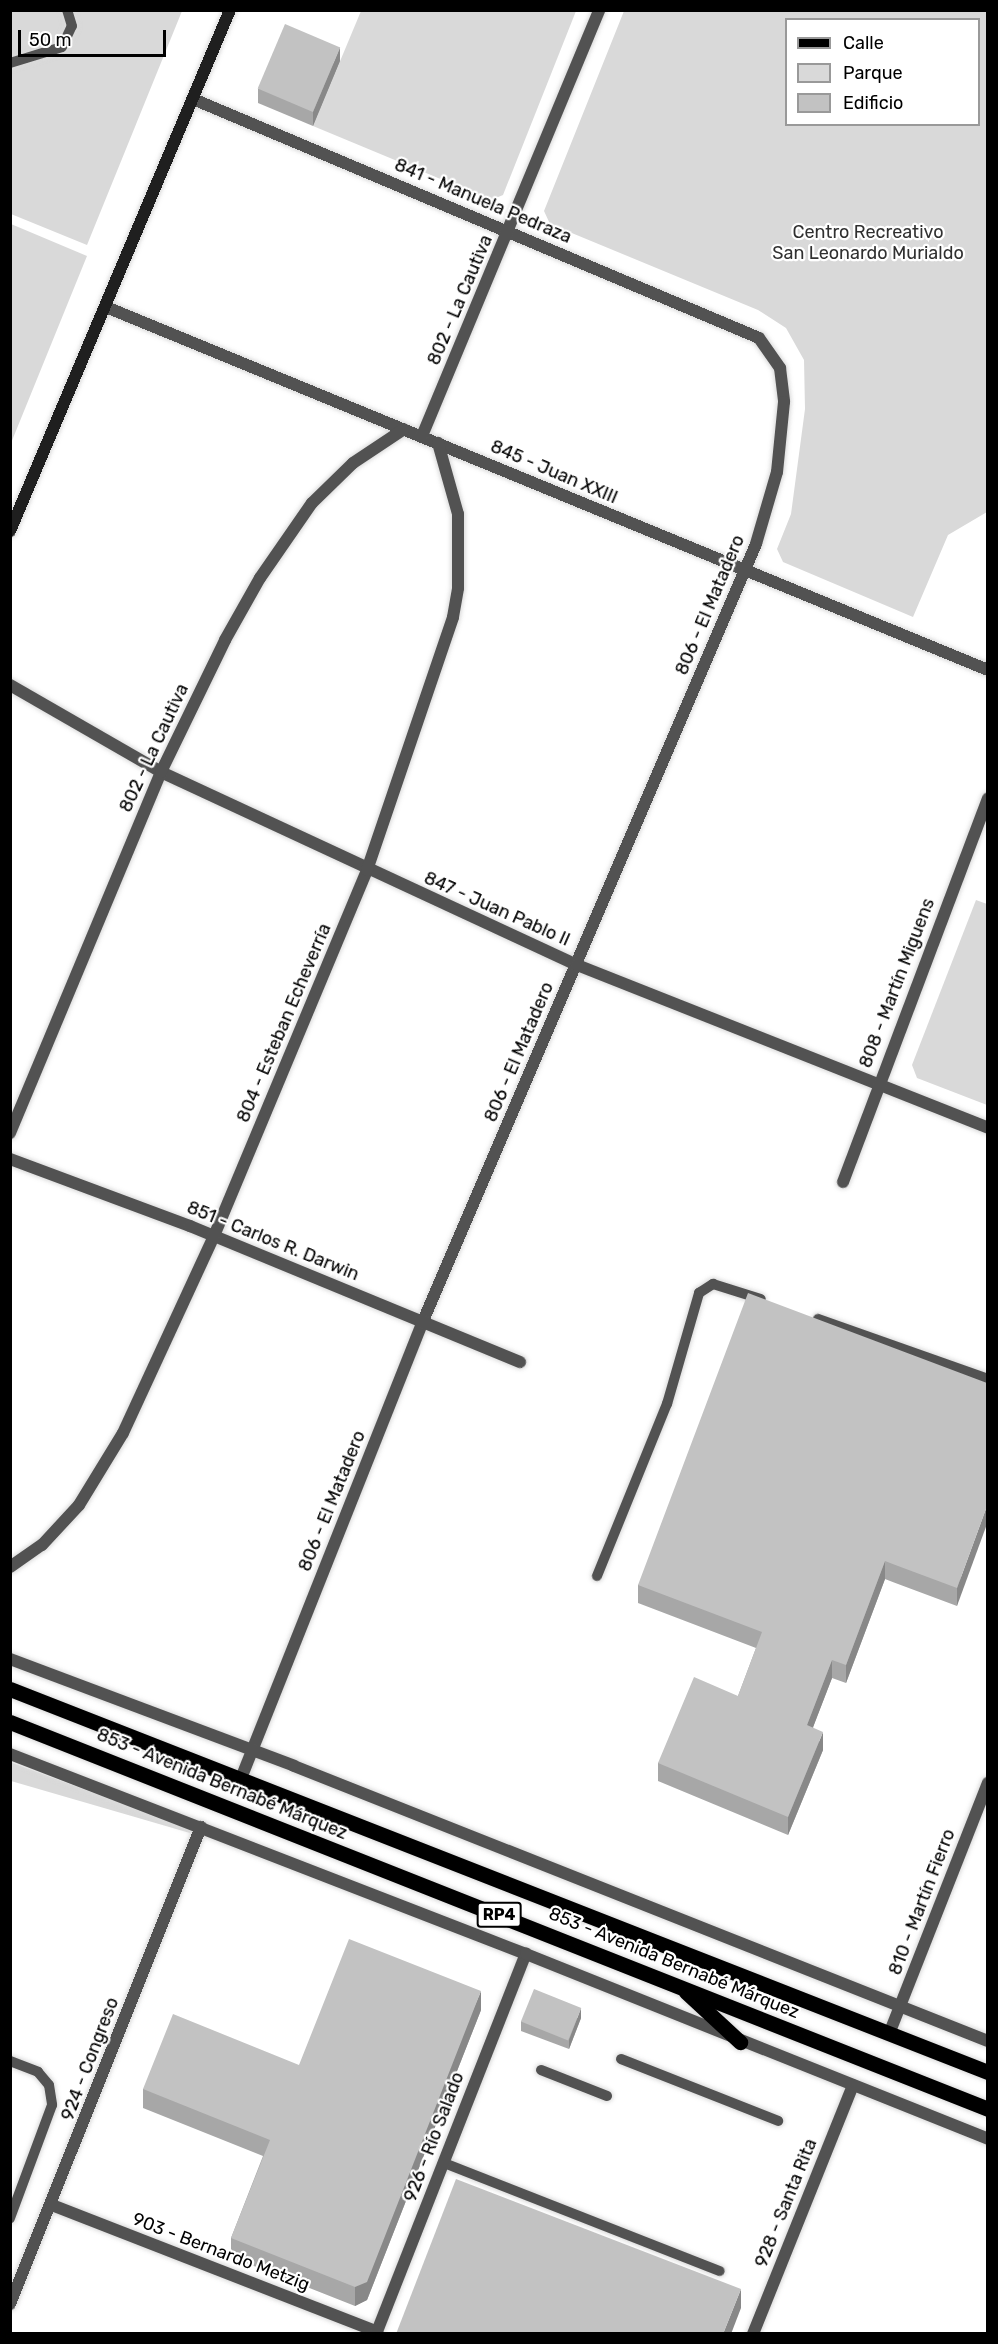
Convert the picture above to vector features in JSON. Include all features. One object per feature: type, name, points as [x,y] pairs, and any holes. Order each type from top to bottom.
[{"type":"main road","points":[[10,531],[230,10]]},
{"type":"main road","name":"853 - Avenida Bernabé Márquez","points":[[10,1689],[987,2072]]},
{"type":"main road","name":"853 - Avenida Bernabé Márquez","points":[[10,1722],[987,2109]]},
{"type":"main road","points":[[679,1986],[740,2042]]},
{"type":"street","name":"802 - La Cautiva","points":[[422,436],[599,10]]},
{"type":"street","name":"841 - Manuela Pedraza","points":[[193,99],[508,230],[759,338]]},
{"type":"street","name":"845 - Juan XXIII","points":[[106,307],[422,436],[745,572],[987,669]]},
{"type":"street","name":"806 - El Matadero","points":[[241,1778],[423,1321],[745,572],[777,472],[782,440],[780,368],[759,338]]},
{"type":"street","name":"802 - La Cautiva","points":[[10,1133],[161,772],[225,640],[288,534],[335,479],[404,429]]},
{"type":"street","name":"804 - Esteban Echeverría","points":[[10,1567],[62,1525],[110,1458],[214,1236],[367,870],[453,617],[458,588],[458,514],[438,443]]},
{"type":"street","name":"847 - Juan Pablo II","points":[[10,685],[161,772],[367,870],[577,965],[987,1128]]},
{"type":"street","name":"808 - Martín Miguens","points":[[843,1182],[987,798]]},
{"type":"street","name":"851 - Carlos R. Darwin","points":[[10,1159],[214,1236],[520,1362]]},
{"type":"street","points":[[10,1659],[254,1750],[987,2041]]},
{"type":"street","points":[[10,1754],[526,1954],[740,2042],[987,2139]]},
{"type":"street","name":"810 - Martín Fierro","points":[[889,2034],[987,1783]]},
{"type":"street","name":"924 - Congreso","points":[[10,2304],[52,2205],[201,1827]]},
{"type":"street","name":"926 - Río Salado","points":[[377,2333],[526,1954]]},
{"type":"street","name":"928 - Santa Rita","points":[[753,2334],[853,2085]]},
{"type":"street","name":"903 - Bernardo Metzig","points":[[52,2205],[377,2333]]},
{"type":"lane","points":[[10,63],[62,47],[72,26],[67,10]]},
{"type":"lane","points":[[597,1576],[667,1404],[699,1293],[713,1284],[769,1302]]},
{"type":"lane","points":[[802,1314],[987,1379]]},
{"type":"lane","points":[[621,2059],[778,2121]]},
{"type":"lane","points":[[10,2061],[38,2072],[49,2085],[52,2105],[10,2218]]},
{"type":"lane","points":[[542,2070],[607,2096]]},
{"type":"lane","points":[[444,2163],[720,2271]]},
{"type":"green space","points":[[10,11],[182,11],[87,245],[11,214]]},
{"type":"green space","points":[[361,11],[576,11],[503,195],[491,200],[313,126]]},
{"type":"green space","name":"Centro Recreativo San Leonardo Murialdo","points":[[624,11],[987,11],[987,512],[948,535],[913,617],[783,562],[777,549],[791,514],[805,409],[804,360],[786,328],[758,310],[550,224],[544,211]]},
{"type":"green space","points":[[11,224],[87,256],[11,443]]},
{"type":"green space","points":[[976,900],[987,904],[987,1105],[917,1078],[912,1065]]},
{"type":"green space","points":[[10,1762],[191,1829],[190,1833],[11,1781]]},
{"type":"building","points":[[285,24],[340,47],[313,112],[258,88]]},
{"type":"building","points":[[748,1293],[987,1383],[987,1506],[957,1588],[885,1561],[846,1665],[832,1660],[807,1725],[823,1732],[788,1817],[658,1763],[694,1677],[738,1696],[762,1632],[638,1585]]},
{"type":"building","points":[[349,1939],[481,1991],[367,2282],[355,2287],[231,2238],[270,2140],[143,2089],[173,2014],[299,2065]]},
{"type":"building","points":[[534,1989],[581,2008],[568,2041],[521,2021]]},
{"type":"building","points":[[456,2179],[741,2289],[723,2334],[396,2334]]}]
